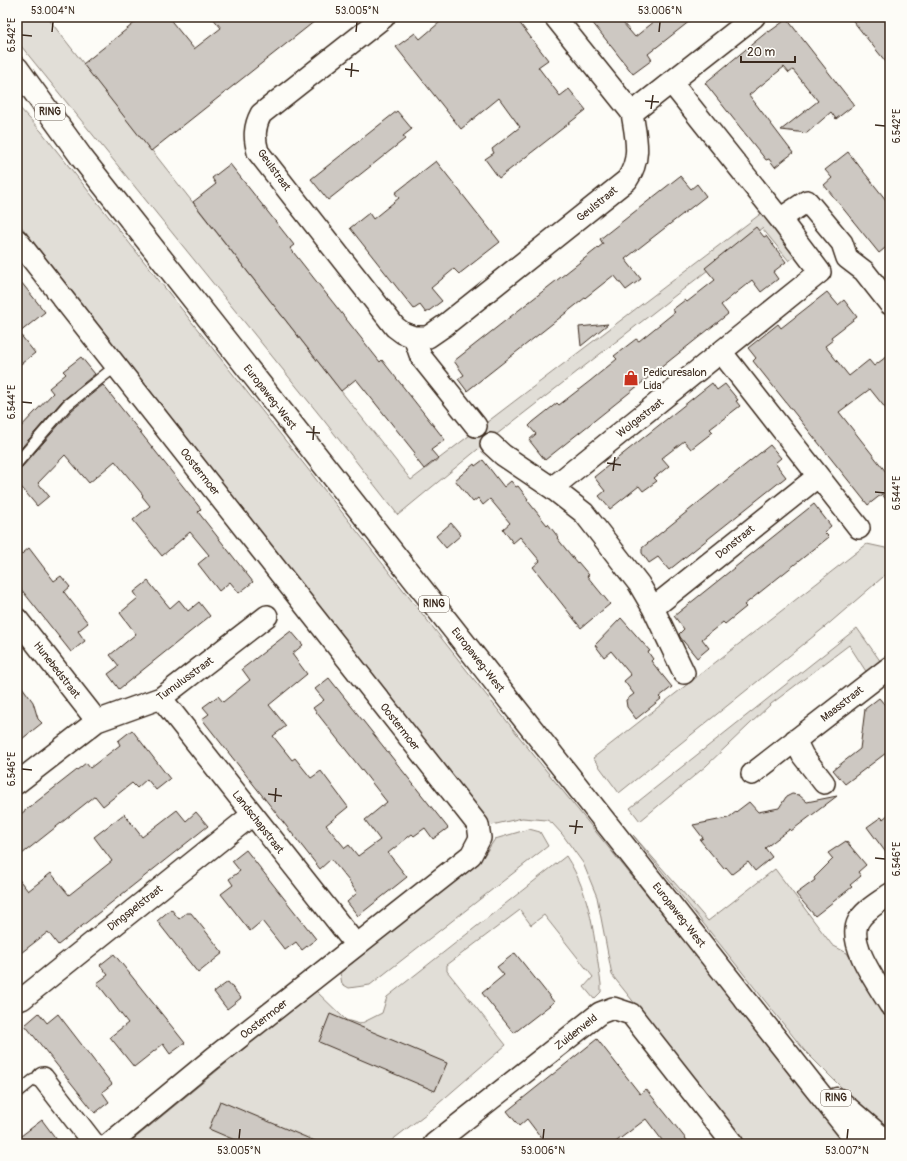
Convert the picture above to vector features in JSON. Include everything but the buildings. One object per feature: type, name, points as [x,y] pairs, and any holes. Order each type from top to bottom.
[{"type":"main road","name":"Europaweg-West","points":[[17,68],[82,158],[786,1049],[842,1122],[862,1144]]},
{"type":"main road","name":"Europaweg-West","points":[[17,87],[82,158]]},
{"type":"main road","name":"Europaweg-West","points":[[786,1049],[853,1113],[889,1144]]},
{"type":"street","name":"Geulstraat","points":[[384,17],[261,114],[256,124],[254,141],[258,152],[395,327],[403,333],[414,337],[428,337],[444,326],[627,180],[635,168],[637,151],[632,113]]},
{"type":"street","points":[[555,17],[632,113],[754,17]]},
{"type":"street","points":[[672,82],[820,272]]},
{"type":"street","points":[[780,220],[807,201],[842,243],[847,258],[864,271],[890,304]]},
{"type":"street","name":"Oostermoer","points":[[17,240],[478,825],[480,838],[471,855],[356,945],[109,1144]]},
{"type":"street","name":"Wolgastraat","points":[[552,488],[722,353],[820,272],[847,258]]},
{"type":"street","points":[[414,337],[421,357],[476,426]]},
{"type":"street","points":[[722,353],[859,528]]},
{"type":"street","points":[[491,444],[584,513],[639,584],[653,608],[684,672]]},
{"type":"street","name":"Donstraat","points":[[653,608],[818,476]]},
{"type":"street","name":"Tumulusstraat","points":[[17,782],[97,721],[161,698],[267,616]]},
{"type":"street","name":"Hunebedstraat","points":[[17,619],[97,721]]},
{"type":"street","name":"Maasstraat","points":[[752,774],[890,667]]},
{"type":"street","name":"Landschapstraat","points":[[161,698],[356,945]]},
{"type":"street","points":[[795,740],[803,756],[824,783]]},
{"type":"street","name":"Dingspelstraat","points":[[17,1000],[22,998],[252,815]]},
{"type":"street","points":[[890,894],[865,913],[858,922],[854,933],[859,952],[890,1005]]},
{"type":"street","name":"Zuidenveld","points":[[434,1144],[600,1013],[613,1008],[631,1014],[733,1144]]},
{"type":"street","points":[[43,1078],[94,1144]]},
{"type":"lane","points":[[17,463],[67,405],[116,366]]},
{"type":"lane","points":[[17,1093],[33,1080],[43,1078]]},
{"type":"shaded area","points":[[17,17],[47,17],[411,480],[763,212],[797,254],[789,261],[762,228],[483,445],[398,515],[322,418],[17,41]]},
{"type":"shaded area","points":[[17,105],[41,131],[536,758],[849,1144],[747,1144],[612,975],[597,897],[583,863],[562,834],[552,823],[547,820],[522,818],[492,825],[482,816],[303,585],[17,221]]},
{"type":"shaded area","points":[[867,544],[890,549],[890,571],[825,627],[619,793],[593,758]]},
{"type":"shaded area","points":[[857,628],[881,662],[867,673],[849,645],[771,704],[706,766],[640,821],[630,808]]},
{"type":"shaded area","points":[[529,829],[540,832],[548,846],[370,985],[349,988],[342,984],[340,973],[483,857],[495,839]]},
{"type":"shaded area","points":[[633,835],[708,921],[775,869],[832,945],[847,953],[890,1023],[890,1134],[804,1050]]},
{"type":"shaded area","points":[[566,856],[575,871],[587,902],[594,934],[601,992],[594,999],[584,987],[593,977],[544,915],[531,925],[520,910],[447,965],[447,971],[506,1045],[431,1110],[387,1144],[128,1144],[315,990],[346,1020],[360,1024],[382,1013],[387,997]]},
{"type":"place","name":"Pedicuresalon Lida","points":[[631,378]]}]
